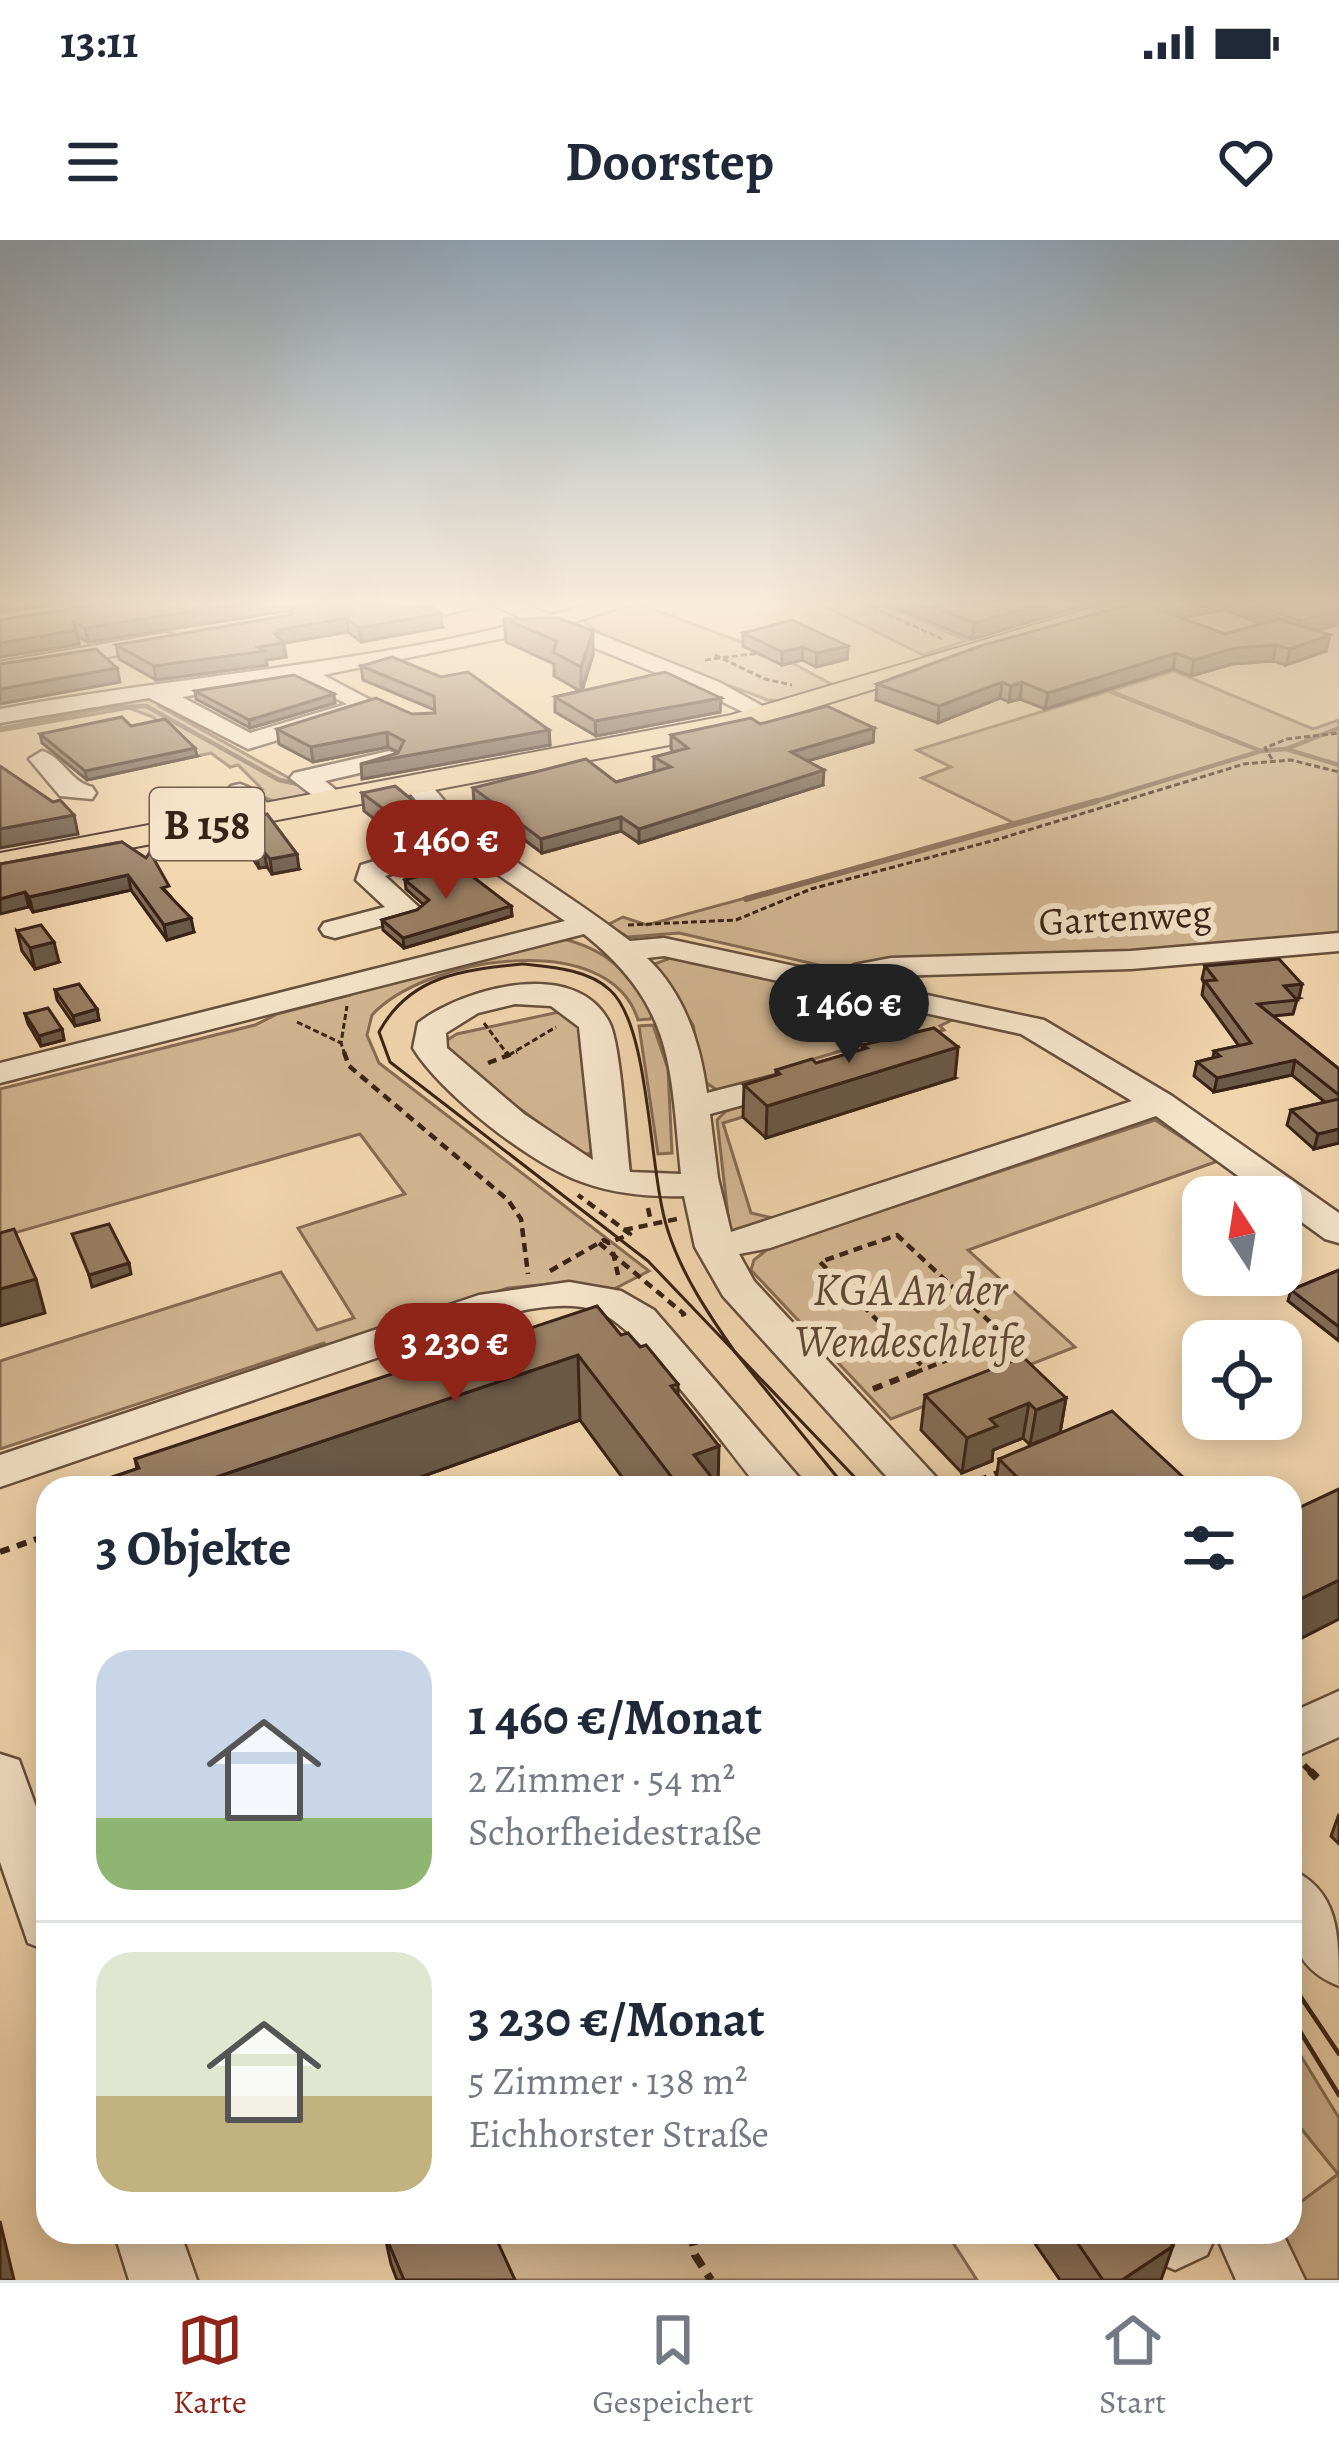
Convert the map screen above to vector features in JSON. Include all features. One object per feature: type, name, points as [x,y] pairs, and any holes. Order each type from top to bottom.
[{"type":"main road","name":"B 158","points":[[0,863],[251,802],[334,799],[767,716],[823,698]]},
{"type":"street","points":[[0,716],[95,698]]},
{"type":"street","points":[[164,698],[247,744],[368,705],[357,698]]},
{"type":"street","points":[[373,698],[388,705]]},
{"type":"street","points":[[733,698],[767,716]]},
{"type":"street","points":[[42,759],[69,790],[83,793]]},
{"type":"street","points":[[303,778],[389,759]]},
{"type":"street","points":[[274,763],[334,799]]},
{"type":"street","points":[[415,783],[444,820],[583,923],[625,938],[983,1015],[1047,1034],[1160,1103],[1263,1176]]},
{"type":"street","points":[[335,929],[407,910],[370,880],[371,871],[472,840]]},
{"type":"street","points":[[513,869],[544,861]]},
{"type":"street","points":[[0,1072],[583,923]]},
{"type":"street","points":[[625,938],[660,992],[686,1056],[698,1185],[714,1247],[737,1287],[912,1476]]},
{"type":"street","name":"Gartenweg","points":[[848,986],[865,972],[891,967],[1131,960],[1339,942]]},
{"type":"street","points":[[613,1180],[595,1026],[587,1012],[565,1000],[503,996],[447,1013],[430,1030],[430,1048],[454,1076],[584,1171],[613,1180],[643,1186],[698,1185]]},
{"type":"street","points":[[926,1040],[974,1026],[983,1015]]},
{"type":"street","points":[[691,1104],[718,1103],[834,1068]]},
{"type":"street","points":[[714,1247],[757,1240],[1160,1103]]},
{"type":"street","points":[[1302,1201],[1339,1190]]},
{"type":"street","points":[[1302,1203],[1339,1231]]},
{"type":"street","points":[[0,1471],[511,1300],[562,1294],[598,1298],[633,1312],[774,1476]]},
{"type":"street","points":[[1302,1732],[1339,1712]]},
{"type":"street","points":[[2,1788],[36,1889]]},
{"type":"street","points":[[1302,1910],[1339,1959]]},
{"type":"street","points":[[151,2244],[163,2280]]},
{"type":"street","points":[[1253,2244],[1271,2280]]},
{"type":"path","points":[[1272,760],[1265,748],[1278,741],[1339,733]]},
{"type":"path","points":[[625,938],[736,920],[811,889],[1000,839],[1244,764],[1305,761],[1339,772]]},
{"type":"path","points":[[332,990],[347,1004],[341,1042],[349,1066],[508,1201],[521,1220],[530,1282],[599,1243],[630,1234],[576,1194]]},
{"type":"path","points":[[284,1019],[341,1042]]},
{"type":"path","points":[[489,1063],[509,1057],[560,1023]]},
{"type":"path","points":[[487,1027],[509,1057]]},
{"type":"path","points":[[624,1230],[670,1220]]},
{"type":"path","points":[[845,1399],[1006,1337],[897,1235],[820,1262],[924,1368]]},
{"type":"path","points":[[599,1243],[624,1256],[684,1313],[648,1327]]},
{"type":"path","points":[[613,1252],[620,1287]]},
{"type":"path","points":[[990,1476],[1017,1465]]},
{"type":"path","points":[[0,1552],[36,1539]]},
{"type":"path","points":[[693,2244],[711,2280]]},
{"type":"green space","points":[[122,698],[152,698],[316,793],[273,801],[252,792],[262,789],[238,765],[230,767],[211,753],[197,756],[153,717],[129,708],[0,731],[0,719]]},
{"type":"green space","points":[[1086,698],[1239,698],[1313,729],[1339,720],[1339,939],[849,972],[679,933],[628,937],[607,925],[623,917],[647,925],[1016,824],[922,778],[951,767],[917,750]]},
{"type":"green space","points":[[559,938],[591,948],[614,964],[653,1014],[650,1019],[638,1020],[620,990],[592,972],[555,962],[514,961],[471,967],[397,995],[372,1015],[367,1035],[379,1063],[649,1271],[614,1289],[560,1283],[508,1288],[0,1449],[0,1361],[281,1272],[317,1330],[354,1318],[298,1228],[405,1194],[360,1134],[0,1237],[0,1089],[255,1025],[277,1014],[350,995],[351,990]]},
{"type":"green space","points":[[673,957],[954,1019],[940,1026],[944,1030],[873,1051],[864,1044],[794,1065],[802,1072],[721,1093],[704,1081],[693,1025],[652,965]]},
{"type":"green space","points":[[559,1012],[582,1022],[595,1152],[583,1155],[445,1054],[444,1042],[457,1034]]},
{"type":"green space","points":[[653,1025],[668,1069],[672,1153],[658,1154],[639,1026]]},
{"type":"green space","points":[[748,1104],[756,1113],[723,1123],[751,1213],[777,1219],[730,1233],[717,1120],[726,1111]]},
{"type":"green space","name":"KGA An der Wendeschleife","points":[[1155,1120],[1218,1161],[968,1250],[1075,1347],[891,1419],[751,1270],[754,1260],[769,1248]]},
{"type":"green space","points":[[1302,2058],[1339,2118],[1339,2280],[1291,2280],[1271,2244],[1302,2244],[1302,2201],[1338,2174],[1302,2130]]},
{"type":"green space","points":[[481,2244],[954,2244],[977,2280],[505,2280]]},
{"type":"building","points":[[208,698],[320,698],[249,720]]},
{"type":"building","points":[[375,698],[412,714],[435,713],[434,698],[505,698],[549,730],[361,764],[398,753],[404,741],[387,732],[311,747],[277,729]]},
{"type":"building","points":[[557,698],[720,698],[595,721]]},
{"type":"building","points":[[917,698],[959,698],[939,706]]},
{"type":"building","points":[[827,706],[874,728],[791,752],[824,770],[639,829],[621,817],[541,839],[473,788],[586,759],[616,782],[671,767],[654,757],[688,748],[671,735],[751,718],[760,724]]},
{"type":"building","points":[[122,717],[131,726],[165,719],[195,748],[85,771],[40,734]]},
{"type":"building","points":[[0,766],[53,802],[60,800],[74,815],[0,829]]},
{"type":"building","points":[[395,786],[432,816],[402,823],[362,793]]},
{"type":"building","points":[[267,814],[297,854],[270,859],[264,852],[256,853],[234,821]]},
{"type":"building","points":[[122,842],[146,858],[150,852],[169,886],[162,888],[191,918],[164,925],[128,875],[0,899],[0,864]]},
{"type":"building","points":[[460,867],[511,906],[403,938],[382,920],[417,910],[429,900],[405,880]]},
{"type":"building","points":[[41,925],[54,942],[30,948],[17,931]]},
{"type":"building","points":[[1279,959],[1302,984],[1284,986],[1297,1000],[1258,1004],[1339,1069],[1339,1095],[1295,1060],[1217,1078],[1197,1062],[1220,1056],[1214,1051],[1251,1043],[1205,981],[1216,980],[1205,966]]},
{"type":"building","points":[[79,984],[97,1009],[73,1016],[55,990]]},
{"type":"building","points":[[48,1008],[62,1029],[39,1036],[25,1014]]},
{"type":"building","points":[[934,1028],[958,1047],[767,1106],[744,1085],[812,1059],[816,1063],[867,1048],[862,1045]]},
{"type":"building","points":[[1339,1099],[1339,1129],[1318,1134],[1291,1110]]},
{"type":"building","points":[[109,1224],[129,1263],[89,1275],[72,1234]]},
{"type":"building","points":[[14,1229],[36,1279],[0,1289],[0,1233]]},
{"type":"building","points":[[1339,1270],[1339,1327],[1299,1296],[1302,1285]]},
{"type":"building","points":[[597,1306],[621,1335],[628,1333],[640,1347],[646,1345],[678,1384],[671,1386],[719,1446],[694,1455],[711,1476],[671,1476],[578,1355],[220,1476],[115,1476],[139,1468],[135,1459]]},
{"type":"building","points":[[1023,1357],[1066,1398],[1036,1410],[1029,1403],[990,1419],[997,1426],[967,1438],[925,1395]]},
{"type":"building","points":[[1112,1411],[1182,1476],[1016,1476],[999,1459]]},
{"type":"building","points":[[1339,1489],[1339,1580],[1302,1598],[1302,1506]]},
{"type":"building","points":[[389,2244],[499,2244],[515,2280],[404,2280]]},
{"type":"building","points":[[1078,2244],[1173,2246],[1122,2280],[1103,2280]]},
{"type":"waterway","points":[[1127,698],[1261,751]]},
{"type":"waterway","points":[[0,729],[105,708],[146,706],[279,780],[298,784]]},
{"type":"waterway","points":[[1286,749],[1339,728]]},
{"type":"waterway","points":[[1261,751],[1286,749]]},
{"type":"waterway","points":[[1286,749],[1339,765]]},
{"type":"waterway","points":[[1095,802],[1261,751]]},
{"type":"waterway","points":[[746,899],[1095,802]]},
{"type":"waterway","points":[[1087,804],[1095,802]]},
{"type":"tram line","points":[[523,964],[569,970],[610,990],[634,1035],[668,1231],[688,1279],[735,1352],[648,1261],[390,1062],[379,1032],[406,998],[459,973],[523,964]]},
{"type":"tram line","points":[[735,1352],[854,1476]]},
{"type":"tram line","points":[[735,1352],[836,1476]]},
{"type":"tram line","points":[[1302,1999],[1339,2054]]},
{"type":"tram line","points":[[1302,2035],[1339,2095]]}]
